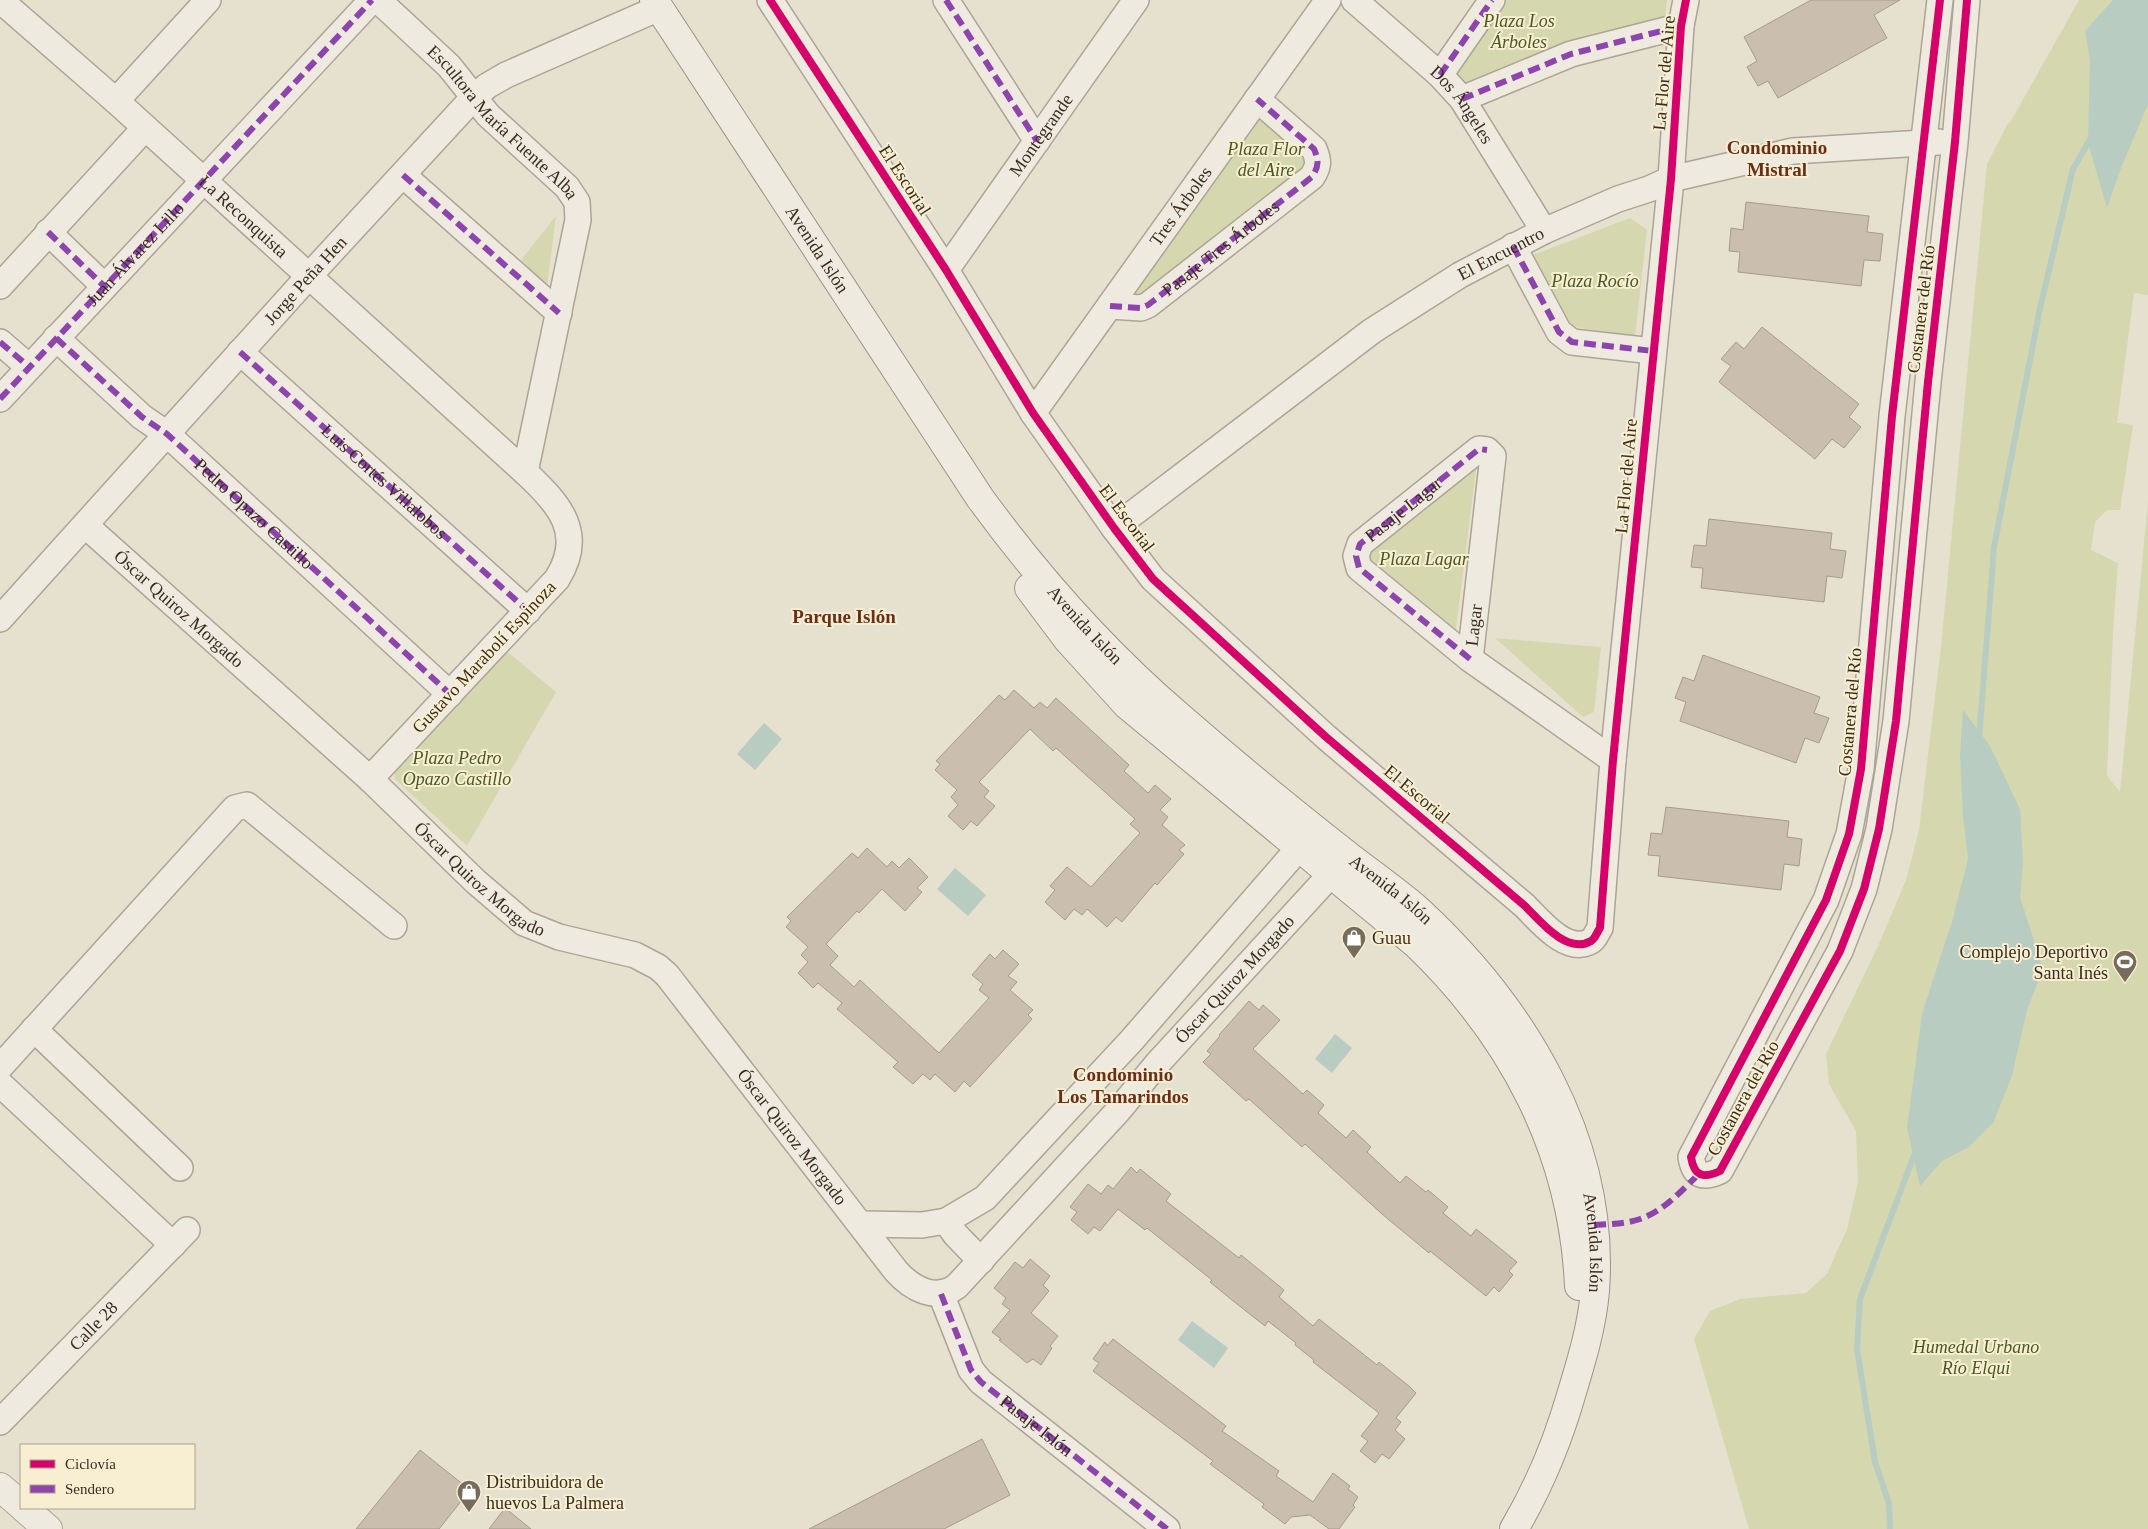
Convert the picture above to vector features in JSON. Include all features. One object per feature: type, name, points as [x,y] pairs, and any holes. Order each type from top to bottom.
[{"type":"main road","name":"Avenida Islón","points":[[657,4],[980,498],[1040,576],[1107,650],[1307,839],[1340,866],[1416,909],[1473,967],[1522,1033],[1544,1068],[1566,1112],[1582,1159],[1594,1225],[1596,1258],[1590,1325],[1583,1358],[1563,1427],[1549,1463],[1514,1529]]},
{"type":"main road","points":[[0,1487],[20,1504]]},
{"type":"main road","points":[[25,1509],[48,1529]]},
{"type":"street","name":"La Reconquista","points":[[0,0],[204,180],[525,472],[550,496],[566,523]]},
{"type":"street","points":[[116,101],[208,0]]},
{"type":"street","name":"Juan Álvarez Lillo","points":[[0,399],[372,0]]},
{"type":"street","name":"Escultora María Fuente Alba","points":[[378,0],[450,66],[488,115],[567,187],[577,202],[578,220],[525,472]]},
{"type":"street","name":"El Escorial","points":[[770,0],[946,270],[1033,413],[1114,528],[1153,579],[1326,737],[1525,906],[1553,935],[1581,944]]},
{"type":"street","name":"Montegrande","points":[[946,270],[1136,0]]},
{"type":"street","name":"Tres Árboles","points":[[1033,413],[1328,0]]},
{"type":"street","name":"Dos Ángeles","points":[[1354,0],[1440,75],[1462,99],[1544,231]]},
{"type":"street","points":[[1440,75],[1492,0]]},
{"type":"street","name":"La Flor del Aire","points":[[1581,944],[1592,940],[1600,928],[1613,760],[1671,179],[1682,26],[1686,0]]},
{"type":"street","name":"Costanera del Río","points":[[1940,0],[1922,142],[1892,416],[1857,796],[1849,834],[1826,900],[1813,928],[1691,1157],[1692,1167],[1699,1174],[1708,1176],[1720,1172],[1840,951],[1864,889],[1879,829],[1896,720],[1928,382],[1955,142],[1967,0]]},
{"type":"street","points":[[951,2],[1037,141]]},
{"type":"street","name":"Jorge Peña Hen","points":[[0,619],[309,276],[474,97],[487,86],[506,75],[657,4]]},
{"type":"street","points":[[1462,99],[1571,54],[1682,26]]},
{"type":"street","name":"Pasaje Tres Árboles","points":[[1110,306],[1141,308],[1148,305],[1312,177],[1318,168],[1319,160],[1314,149],[1257,99]]},
{"type":"street","points":[[0,286],[145,128]]},
{"type":"street","name":"El Encuentro","points":[[1114,528],[1372,331],[1460,275],[1544,231],[1618,198],[1650,189],[1671,179],[1793,151],[1922,142],[1955,142]]},
{"type":"street","points":[[403,175],[559,313]]},
{"type":"street","points":[[48,232],[104,286]]},
{"type":"street","points":[[1513,246],[1559,332],[1572,342],[1653,351]]},
{"type":"street","name":"Pedro Opazo Castillo","points":[[56,338],[142,417],[167,434],[450,694]]},
{"type":"street","points":[[0,342],[29,367]]},
{"type":"street","name":"Luis Cortés Villalobos","points":[[240,352],[528,611]]},
{"type":"street","name":"Pasaje Lagar","points":[[1470,659],[1359,568],[1356,556],[1360,544],[1478,449],[1487,450]]},
{"type":"street","name":"Lagar","points":[[1487,450],[1493,456],[1470,659],[1613,760]]},
{"type":"street","name":"Gustavo Marabolí Espinoza","points":[[370,778],[557,580],[564,568],[570,545],[566,523]]},
{"type":"street","name":"Óscar Quiroz Morgado","points":[[85,525],[370,778],[475,881],[524,923],[559,937],[629,953],[646,960],[668,975],[903,1278],[921,1290],[941,1294],[949,1292],[958,1286],[1118,1111],[1157,1064],[1340,866]]},
{"type":"street","name":"Costanera del Río","points":[[1857,796],[1884,800]]},
{"type":"street","points":[[0,1067],[235,808],[247,805],[394,926]]},
{"type":"street","name":"Óscar Quiroz Morgado","points":[[862,1224],[922,1225],[946,1221],[986,1198],[1125,1047],[1307,839]]},
{"type":"street","points":[[34,1030],[180,1168]]},
{"type":"street","name":"Calle 28","points":[[0,1084],[180,1237],[0,1422]]},
{"type":"street","points":[[946,1221],[955,1234],[981,1261]]},
{"type":"street","name":"Pasaje Islón","points":[[941,1294],[971,1370],[981,1382],[1167,1529]]},
{"type":"green space","name":"Plaza Los Árboles","points":[[1503,0],[1667,0],[1665,21],[1466,86],[1455,71]]},
{"type":"green space","name":"Humedal Urbano Río Elqui","points":[[2079,0],[2148,0],[2148,295],[2134,293],[2117,423],[2133,425],[2120,510],[2107,510],[2095,522],[2091,550],[2118,563],[2107,776],[2120,792],[2148,502],[2148,1529],[1749,1529],[1694,1339],[1710,1311],[1740,1299],[1806,1293],[1827,1274],[1847,1229],[1858,1181],[1856,1131],[1829,1084],[1826,1054],[1879,944],[1906,880],[1919,830],[1941,647],[1987,164],[2007,125]]},
{"type":"green space","name":"Plaza Flor del Aire","points":[[1263,117],[1305,154],[1307,169],[1145,294],[1131,294],[1256,119]]},
{"type":"green space","points":[[556,216],[547,286],[521,260]]},
{"type":"green space","name":"Plaza Rocío","points":[[1630,218],[1647,230],[1635,337],[1569,326],[1563,319],[1533,255]]},
{"type":"green space","name":"Plaza Lagar","points":[[1472,469],[1476,470],[1455,636],[1367,561],[1369,551]]},
{"type":"green space","points":[[1495,638],[1601,647],[1594,712],[1583,717]]},
{"type":"green space","name":"Plaza Pedro Opazo Castillo","points":[[504,649],[556,692],[467,846],[395,779],[394,767]]},
{"type":"shaded area","points":[[2113,0],[2148,0],[2148,104],[2121,168],[2107,208],[2088,143],[2090,60],[2085,31]]},
{"type":"shaded area","points":[[1963,710],[1990,746],[2020,809],[2023,862],[2020,897],[2043,969],[2027,1010],[2012,1076],[1993,1123],[1969,1147],[1942,1161],[1920,1186],[1907,1128],[1922,1014],[1953,918],[1968,859],[1963,816],[1960,755]]},
{"type":"shaded area","points":[[764,723],[782,739],[755,770],[737,754]]},
{"type":"shaded area","points":[[955,868],[986,895],[968,916],[937,889]]},
{"type":"shaded area","points":[[1335,1034],[1352,1048],[1332,1073],[1315,1059]]},
{"type":"shaded area","points":[[1192,1321],[1228,1348],[1214,1368],[1178,1340]]},
{"type":"building","points":[[1811,0],[1900,0],[1874,15],[1887,38],[1778,98],[1768,81],[1758,86],[1747,67],[1757,61],[1744,37]]},
{"type":"building","points":[[1746,202],[1869,216],[1867,232],[1883,234],[1880,261],[1864,260],[1861,286],[1738,272],[1740,252],[1729,251],[1731,228],[1743,230]]},
{"type":"building","points":[[1762,327],[1859,404],[1849,417],[1861,427],[1844,448],[1832,439],[1815,459],[1719,382],[1731,366],[1721,359],[1736,342],[1744,349]]},
{"type":"building","points":[[1709,519],[1832,533],[1830,549],[1846,551],[1842,578],[1827,576],[1824,602],[1701,588],[1703,568],[1691,567],[1694,545],[1706,546]]},
{"type":"building","points":[[1703,655],[1820,697],[1814,713],[1829,718],[1819,743],[1805,738],[1796,763],[1680,721],[1686,702],[1675,698],[1683,677],[1694,681]]},
{"type":"building","points":[[1014,690],[1034,708],[1040,702],[1047,708],[1056,698],[1129,765],[1124,771],[1148,793],[1155,785],[1171,799],[1160,810],[1168,817],[1162,825],[1185,845],[1179,850],[1184,854],[1157,885],[1155,883],[1122,922],[1116,917],[1107,927],[1087,909],[1082,915],[1074,909],[1065,920],[1045,902],[1055,890],[1050,886],[1067,867],[1091,887],[1140,833],[1130,824],[1135,819],[1056,748],[1053,751],[1030,729],[979,782],[989,791],[984,797],[995,806],[977,826],[971,821],[963,830],[948,816],[958,805],[951,797],[957,790],[935,770],[940,764],[936,761],[999,695],[1005,700]]},
{"type":"building","points":[[1666,807],[1789,821],[1787,837],[1802,839],[1799,866],[1784,864],[1781,890],[1658,876],[1660,856],[1648,855],[1651,833],[1662,834]]},
{"type":"building","points":[[867,848],[887,867],[892,861],[899,868],[909,858],[928,877],[917,888],[922,892],[905,911],[882,889],[859,913],[857,911],[826,944],[838,956],[830,965],[854,987],[860,980],[939,1053],[989,998],[979,990],[983,984],[972,975],[990,954],[995,959],[1003,950],[1019,964],[1008,976],[1017,982],[1010,990],[1033,1010],[1028,1015],[1032,1019],[970,1087],[964,1081],[955,1092],[935,1074],[930,1080],[923,1074],[913,1084],[893,1067],[898,1062],[837,1009],[842,1003],[818,983],[813,988],[798,973],[808,962],[801,955],[808,947],[786,927],[791,921],[787,917],[852,853],[858,858]]},
{"type":"building","points":[[1249,1001],[1259,1010],[1263,1005],[1280,1020],[1253,1049],[1303,1094],[1307,1090],[1324,1105],[1318,1113],[1346,1138],[1353,1130],[1371,1147],[1367,1152],[1400,1183],[1406,1176],[1426,1192],[1428,1190],[1448,1207],[1443,1213],[1471,1236],[1476,1229],[1517,1262],[1509,1271],[1513,1275],[1499,1292],[1494,1287],[1486,1296],[1430,1251],[1429,1253],[1382,1214],[1305,1144],[1302,1147],[1249,1099],[1246,1101],[1203,1062],[1211,1054],[1207,1051],[1219,1035]]},
{"type":"building","points":[[1131,1167],[1137,1173],[1140,1169],[1171,1194],[1166,1201],[1239,1258],[1241,1255],[1284,1290],[1279,1297],[1313,1326],[1319,1319],[1377,1365],[1379,1362],[1416,1393],[1396,1418],[1401,1422],[1395,1430],[1405,1439],[1389,1459],[1382,1454],[1375,1463],[1360,1451],[1368,1441],[1361,1436],[1379,1413],[1313,1362],[1314,1360],[1295,1345],[1296,1343],[1268,1321],[1265,1326],[1232,1300],[1210,1282],[1212,1280],[1147,1228],[1145,1230],[1118,1209],[1100,1231],[1094,1227],[1088,1234],[1071,1220],[1077,1212],[1070,1207],[1088,1184],[1101,1194],[1108,1185],[1113,1189]]},
{"type":"building","points":[[1030,1259],[1050,1276],[1043,1285],[1049,1291],[1031,1313],[1058,1336],[1050,1346],[1052,1348],[1041,1365],[1033,1359],[1027,1363],[992,1332],[1010,1310],[1002,1304],[1006,1298],[994,1288],[1015,1262],[1023,1268]]},
{"type":"building","points":[[1113,1339],[1226,1426],[1222,1431],[1279,1471],[1276,1476],[1313,1502],[1333,1473],[1350,1486],[1348,1489],[1358,1497],[1353,1505],[1355,1507],[1339,1529],[1329,1529],[1310,1515],[1291,1517],[1285,1524],[1262,1507],[1264,1504],[1210,1464],[1213,1461],[1093,1371],[1099,1363],[1093,1359],[1105,1342],[1107,1346]]},
{"type":"building","points":[[982,1439],[1010,1495],[944,1529],[809,1529]]},
{"type":"building","points":[[420,1450],[470,1490],[439,1529],[356,1529]]},
{"type":"building","points":[[505,1508],[531,1529],[489,1529]]},
{"type":"waterway","points":[[1979,739],[1994,547],[2040,308],[2073,169],[2092,136]]},
{"type":"waterway","points":[[1890,1529],[1889,1504],[1875,1462],[1857,1349],[1860,1299],[1916,1150]]},
{"type":"marked path","points":[[0,399],[372,0]]},
{"type":"marked path","points":[[946,0],[1037,141]]},
{"type":"marked path","points":[[1440,75],[1492,0]]},
{"type":"marked path","points":[[1462,99],[1571,54],[1681,26]]},
{"type":"marked path","points":[[1110,306],[1141,308],[1148,305],[1312,177],[1318,163],[1314,149],[1257,99]]},
{"type":"marked path","points":[[403,175],[559,313]]},
{"type":"marked path","points":[[48,232],[104,286]]},
{"type":"marked path","points":[[1513,246],[1559,332],[1572,342],[1653,351]]},
{"type":"marked path","points":[[56,338],[142,417],[167,434],[450,694]]},
{"type":"marked path","points":[[0,342],[29,367]]},
{"type":"marked path","points":[[240,352],[528,611]]},
{"type":"marked path","points":[[1470,659],[1359,568],[1356,556],[1360,544],[1479,449],[1487,450]]},
{"type":"marked path","points":[[1594,1225],[1629,1222],[1649,1215],[1672,1200],[1699,1174]]},
{"type":"marked path","points":[[941,1294],[971,1370],[981,1382],[1167,1529]]},
{"type":"cycle path","points":[[770,0],[946,270],[1033,413],[1114,528],[1153,579],[1326,737],[1525,906],[1546,927],[1573,944],[1591,941],[1600,928],[1613,760],[1671,179],[1681,26],[1686,0]]},
{"type":"cycle path","points":[[1940,0],[1892,416],[1861,769],[1849,834],[1826,900],[1691,1157],[1694,1168],[1697,1172],[1704,1175],[1720,1171],[1840,951],[1864,889],[1879,829],[1896,721],[1928,382],[1955,142],[1967,0]]},
{"type":"place","name":"Guau","points":[[1354,959]]},
{"type":"place","name":"Complejo Deportivo Santa Inés","points":[[2125,983]]},
{"type":"place","name":"Distribuidora de huevos La Palmera","points":[[469,1513]]},
{"type":"district","name":"Condominio Mistral","points":[[1777,158]]},
{"type":"district","name":"Parque Islón","points":[[844,616]]},
{"type":"district","name":"Condominio Los Tamarindos","points":[[1123,1085]]}]
